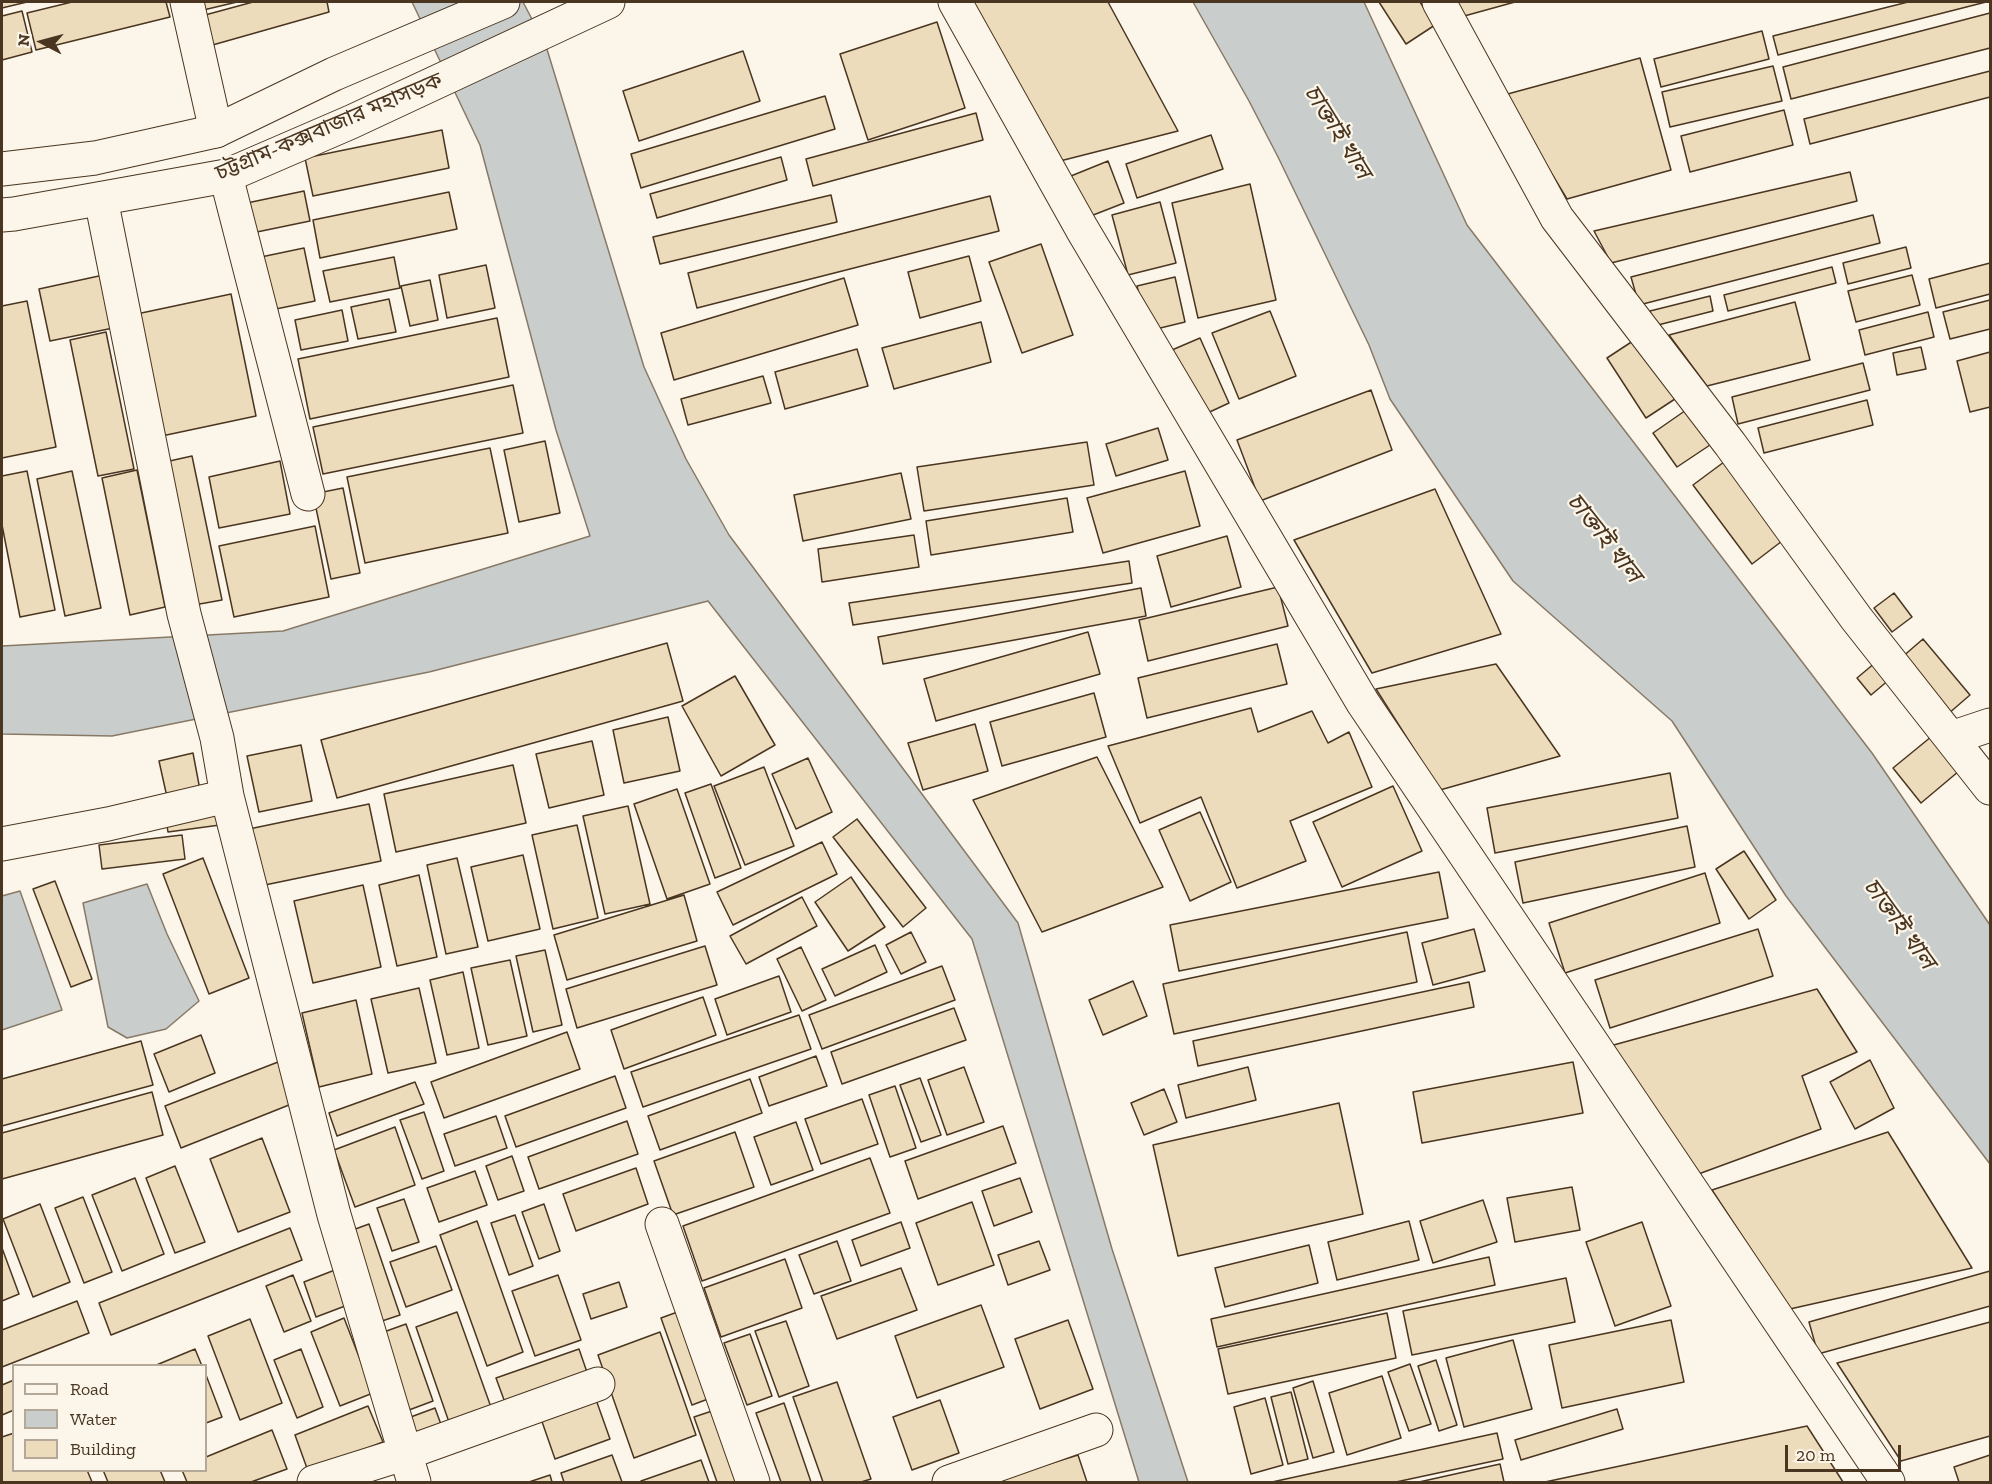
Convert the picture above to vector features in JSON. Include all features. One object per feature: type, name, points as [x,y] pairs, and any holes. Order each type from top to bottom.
[{"type":"main road","points":[[187,2],[216,131]]},
{"type":"main road","name":"চট্টগ্রাম-কক্সবাজার মহাসড়ক","points":[[2,169],[95,158],[216,131],[334,74],[503,2]]},
{"type":"main road","points":[[955,2],[1082,229],[1363,704],[1888,1482]]},
{"type":"main road","points":[[1439,2],[1557,218],[1730,444],[1856,618],[1990,788]]},
{"type":"main road","name":"চট্টগ্রাম-কক্সবাজার মহাসড়ক","points":[[2,215],[226,176],[351,122],[605,3]]},
{"type":"main road","points":[[226,176],[308,494]]},
{"type":"main road","points":[[101,199],[184,614],[217,738],[226,796],[334,1215],[410,1468]]},
{"type":"main road","points":[[1951,738],[1990,725]]},
{"type":"main road","points":[[2,844],[108,824],[226,796]]},
{"type":"main road","points":[[662,1224],[753,1482]]},
{"type":"main road","points":[[314,1482],[410,1468],[598,1384]]},
{"type":"main road","points":[[950,1482],[1096,1430]]},
{"type":"water","points":[[412,2],[523,2],[546,46],[644,367],[686,459],[729,535],[1018,923],[1112,1249],[1188,1482],[1139,1482],[972,939],[708,601],[429,672],[112,736],[2,734],[2,646],[283,631],[590,536],[556,430],[480,145]]},
{"type":"water","name":"চাক্তাই খাল","points":[[1193,2],[1364,2],[1467,225],[1872,753],[1990,925],[1990,1164],[1786,896],[1672,721],[1513,581],[1390,399],[1369,345],[1278,157]]},
{"type":"water","points":[[147,884],[167,934],[199,1001],[166,1029],[127,1038],[108,1027],[83,903]]},
{"type":"water","points":[[20,891],[62,1010],[2,1030],[2,896]]},
{"type":"building","points":[[2,2],[27,2],[2,8]]},
{"type":"building","points":[[72,2],[166,2],[170,17],[36,50],[27,13]]},
{"type":"building","points":[[193,2],[237,2],[195,12]]},
{"type":"building","points":[[253,2],[327,2],[329,12],[202,48],[194,18]]},
{"type":"building","points":[[970,2],[1108,2],[1178,131],[1060,161]]},
{"type":"building","points":[[1379,2],[1420,2],[1435,25],[1406,44]]},
{"type":"building","points":[[1453,2],[1515,2],[1457,18]]},
{"type":"building","points":[[1908,2],[1986,2],[1778,55],[1773,36]]},
{"type":"building","points":[[22,11],[32,52],[2,60],[2,16]]},
{"type":"building","points":[[1990,13],[1990,48],[1791,99],[1783,67]]},
{"type":"building","points":[[937,22],[965,108],[868,140],[840,54]]},
{"type":"building","points":[[1762,31],[1769,59],[1661,87],[1654,59]]},
{"type":"building","points":[[743,51],[760,101],[639,141],[623,91]]},
{"type":"building","points":[[1640,58],[1671,170],[1567,199],[1504,95]]},
{"type":"building","points":[[1773,66],[1782,101],[1670,127],[1662,92]]},
{"type":"building","points":[[1990,71],[1990,97],[1810,144],[1804,119]]},
{"type":"building","points":[[825,96],[835,129],[641,188],[631,154]]},
{"type":"building","points":[[1784,110],[1793,145],[1690,172],[1681,136]]},
{"type":"building","points":[[976,113],[983,140],[813,186],[806,159]]},
{"type":"building","points":[[442,130],[449,168],[313,196],[305,158]]},
{"type":"building","points":[[1211,135],[1223,169],[1137,198],[1126,164]]},
{"type":"building","points":[[781,157],[787,180],[657,218],[650,194]]},
{"type":"building","points":[[1108,161],[1124,203],[1083,219],[1066,178]]},
{"type":"building","points":[[1850,172],[1857,201],[1611,263],[1594,231]]},
{"type":"building","points":[[1250,184],[1276,300],[1198,318],[1172,203]]},
{"type":"building","points":[[304,191],[310,221],[252,233],[247,203]]},
{"type":"building","points":[[449,192],[457,229],[320,258],[313,220]]},
{"type":"building","points":[[831,195],[837,222],[660,264],[653,237]]},
{"type":"building","points":[[990,196],[999,231],[697,308],[688,273]]},
{"type":"building","points":[[1160,202],[1176,263],[1128,275],[1112,215]]},
{"type":"building","points":[[1873,215],[1880,243],[1639,305],[1631,277]]},
{"type":"building","points":[[1041,244],[1073,335],[1022,353],[989,262]]},
{"type":"building","points":[[1906,247],[1911,268],[1848,284],[1843,263]]},
{"type":"building","points":[[304,248],[315,301],[271,310],[261,257]]},
{"type":"building","points":[[969,256],[981,301],[920,318],[908,272]]},
{"type":"building","points":[[394,257],[400,288],[330,302],[323,271]]},
{"type":"building","points":[[1990,263],[1990,294],[1936,308],[1929,279]]},
{"type":"building","points":[[486,265],[495,308],[447,318],[439,275]]},
{"type":"building","points":[[1832,267],[1836,283],[1728,311],[1724,295]]},
{"type":"building","points":[[108,274],[118,327],[50,341],[39,289]]},
{"type":"building","points":[[1912,275],[1920,305],[1856,322],[1848,291]]},
{"type":"building","points":[[1175,277],[1185,322],[1148,331],[1137,286]]},
{"type":"building","points":[[844,278],[858,325],[674,380],[661,333]]},
{"type":"building","points":[[430,280],[438,320],[410,326],[401,286]]},
{"type":"building","points":[[231,294],[256,416],[157,437],[132,315]]},
{"type":"building","points":[[1710,296],[1713,311],[1654,326],[1650,311]]},
{"type":"building","points":[[389,299],[396,332],[358,339],[351,307]]},
{"type":"building","points":[[1990,300],[1990,329],[1950,339],[1943,312]]},
{"type":"building","points":[[27,301],[56,447],[2,458],[2,306]]},
{"type":"building","points":[[1795,302],[1810,360],[1707,386],[1669,335]]},
{"type":"building","points":[[342,310],[348,341],[301,350],[295,320]]},
{"type":"building","points":[[1270,311],[1296,376],[1239,399],[1212,333]]},
{"type":"building","points":[[1928,312],[1934,337],[1865,355],[1859,330]]},
{"type":"building","points":[[497,318],[509,377],[310,419],[298,359]]},
{"type":"building","points":[[981,322],[991,362],[894,389],[882,348]]},
{"type":"building","points":[[106,332],[134,469],[98,476],[70,340]]},
{"type":"building","points":[[1639,337],[1678,397],[1646,418],[1607,358]]},
{"type":"building","points":[[1200,338],[1229,403],[1201,416],[1172,350]]},
{"type":"building","points":[[1921,347],[1926,369],[1897,375],[1893,353]]},
{"type":"building","points":[[857,349],[868,386],[785,409],[775,372]]},
{"type":"building","points":[[1990,352],[1990,407],[1970,412],[1957,361]]},
{"type":"building","points":[[1863,363],[1870,390],[1738,424],[1732,397]]},
{"type":"building","points":[[763,376],[771,403],[688,425],[681,399]]},
{"type":"building","points":[[513,385],[523,433],[323,474],[313,427]]},
{"type":"building","points":[[1371,390],[1392,450],[1260,501],[1237,440]]},
{"type":"building","points":[[1867,400],[1873,425],[1764,453],[1758,428]]},
{"type":"building","points":[[1689,408],[1713,443],[1677,467],[1653,433]]},
{"type":"building","points":[[1158,428],[1168,460],[1116,476],[1106,444]]},
{"type":"building","points":[[545,441],[560,513],[519,522],[504,450]]},
{"type":"building","points":[[1087,442],[1094,485],[924,511],[917,467]]},
{"type":"building","points":[[490,448],[508,533],[365,563],[347,477]]},
{"type":"building","points":[[192,456],[222,600],[194,605],[165,462]]},
{"type":"building","points":[[1728,459],[1786,538],[1752,564],[1693,485]]},
{"type":"building","points":[[280,461],[290,514],[219,528],[209,477]]},
{"type":"building","points":[[137,470],[165,607],[130,615],[102,478]]},
{"type":"building","points":[[27,471],[55,610],[20,617],[2,525],[2,476]]},
{"type":"building","points":[[72,471],[101,608],[65,616],[37,479]]},
{"type":"building","points":[[1185,471],[1200,526],[1103,553],[1087,498]]},
{"type":"building","points":[[901,473],[911,519],[803,541],[794,495]]},
{"type":"building","points":[[343,488],[360,573],[331,579],[313,494]]},
{"type":"building","points":[[1435,489],[1501,634],[1372,673],[1294,540]]},
{"type":"building","points":[[1067,498],[1073,532],[931,555],[926,521]]},
{"type":"building","points":[[315,526],[329,597],[234,617],[219,546]]},
{"type":"building","points":[[914,535],[919,567],[822,582],[818,549]]},
{"type":"building","points":[[1227,536],[1241,587],[1171,607],[1157,556]]},
{"type":"building","points":[[1129,561],[1132,583],[853,625],[849,603]]},
{"type":"building","points":[[1278,587],[1288,626],[1148,661],[1139,620]]},
{"type":"building","points":[[1141,588],[1146,616],[883,664],[878,637]]},
{"type":"building","points":[[1894,593],[1912,617],[1892,632],[1874,608]]},
{"type":"building","points":[[1088,632],[1100,674],[936,721],[924,679]]},
{"type":"building","points":[[1923,639],[1970,695],[1948,714],[1901,658]]},
{"type":"building","points":[[667,643],[683,701],[337,798],[321,740]]},
{"type":"building","points":[[1277,644],[1287,684],[1147,718],[1138,678]]},
{"type":"building","points":[[1882,657],[1896,674],[1871,695],[1857,678]]},
{"type":"building","points":[[1496,664],[1560,756],[1440,790],[1376,689]]},
{"type":"building","points":[[735,676],[775,745],[721,776],[682,706]]},
{"type":"building","points":[[1094,693],[1106,737],[1002,766],[990,722]]},
{"type":"building","points":[[1251,708],[1258,732],[1312,711],[1328,743],[1349,732],[1372,787],[1290,821],[1306,861],[1237,888],[1201,797],[1140,823],[1108,746]]},
{"type":"building","points":[[668,717],[680,771],[624,783],[613,730]]},
{"type":"building","points":[[975,724],[988,771],[923,790],[908,743]]},
{"type":"building","points":[[1937,732],[1965,766],[1921,803],[1893,768]]},
{"type":"building","points":[[592,741],[604,795],[549,808],[536,754]]},
{"type":"building","points":[[301,745],[312,801],[259,812],[247,756]]},
{"type":"building","points":[[193,753],[200,790],[167,797],[159,761]]},
{"type":"building","points":[[1097,757],[1163,887],[1042,932],[973,800]]},
{"type":"building","points":[[808,758],[832,812],[796,829],[772,774]]},
{"type":"building","points":[[513,765],[526,823],[396,852],[384,794]]},
{"type":"building","points":[[764,767],[794,846],[745,865],[714,786]]},
{"type":"building","points":[[1670,773],[1678,818],[1495,853],[1487,808]]},
{"type":"building","points":[[711,784],[741,868],[715,878],[685,793]]},
{"type":"building","points":[[1393,786],[1422,851],[1342,887],[1313,822]]},
{"type":"building","points":[[677,789],[710,884],[667,899],[634,804]]},
{"type":"building","points":[[369,804],[381,861],[260,886],[249,829]]},
{"type":"building","points":[[628,806],[650,904],[605,914],[583,816]]},
{"type":"building","points":[[218,807],[220,825],[168,832],[165,814]]},
{"type":"building","points":[[1200,812],[1231,882],[1190,901],[1159,830]]},
{"type":"building","points":[[857,819],[926,908],[903,927],[833,837]]},
{"type":"building","points":[[577,825],[598,918],[553,929],[532,835]]},
{"type":"building","points":[[1687,826],[1695,867],[1523,903],[1515,862]]},
{"type":"building","points":[[182,835],[185,859],[102,869],[99,845]]},
{"type":"building","points":[[822,842],[837,874],[733,925],[717,892]]},
{"type":"building","points":[[1744,851],[1776,900],[1749,919],[1716,869]]},
{"type":"building","points":[[523,855],[540,929],[488,941],[471,867]]},
{"type":"building","points":[[203,858],[249,978],[209,994],[163,874]]},
{"type":"building","points":[[457,858],[478,947],[446,954],[427,865]]},
{"type":"building","points":[[1439,872],[1448,918],[1179,971],[1170,925]]},
{"type":"building","points":[[1705,873],[1720,923],[1565,973],[1549,923]]},
{"type":"building","points":[[419,875],[437,957],[397,966],[379,885]]},
{"type":"building","points":[[851,877],[885,927],[848,951],[815,902]]},
{"type":"building","points":[[55,881],[92,979],[71,987],[33,889]]},
{"type":"building","points":[[363,885],[381,967],[313,983],[294,901]]},
{"type":"building","points":[[684,895],[697,941],[567,980],[554,935]]},
{"type":"building","points":[[802,897],[817,926],[746,964],[730,936]]},
{"type":"building","points":[[1474,929],[1485,971],[1433,985],[1422,943]]},
{"type":"building","points":[[1758,929],[1773,976],[1610,1028],[1595,980]]},
{"type":"building","points":[[911,932],[926,962],[901,974],[886,945]]},
{"type":"building","points":[[1407,932],[1417,982],[1174,1034],[1163,984]]},
{"type":"building","points":[[875,945],[887,972],[835,996],[822,969]]},
{"type":"building","points":[[705,946],[717,985],[577,1028],[566,989]]},
{"type":"building","points":[[801,947],[826,1000],[802,1011],[777,959]]},
{"type":"building","points":[[545,950],[562,1025],[533,1032],[516,956]]},
{"type":"building","points":[[510,960],[527,1036],[488,1045],[471,968]]},
{"type":"building","points":[[942,966],[955,1000],[822,1049],[809,1015]]},
{"type":"building","points":[[463,972],[479,1048],[447,1055],[430,980]]},
{"type":"building","points":[[779,976],[791,1012],[727,1035],[715,999]]},
{"type":"building","points":[[1133,981],[1147,1016],[1103,1035],[1089,1000]]},
{"type":"building","points":[[1469,982],[1474,1007],[1198,1066],[1193,1041]]},
{"type":"building","points":[[419,988],[436,1063],[388,1073],[371,999]]},
{"type":"building","points":[[1817,989],[1857,1052],[1802,1076],[1821,1129],[1693,1176],[1610,1046]]},
{"type":"building","points":[[703,997],[716,1035],[624,1069],[611,1030]]},
{"type":"building","points":[[356,1000],[372,1074],[319,1087],[302,1013]]},
{"type":"building","points":[[954,1008],[966,1040],[842,1084],[831,1052]]},
{"type":"building","points":[[799,1015],[811,1049],[643,1107],[631,1072]]},
{"type":"building","points":[[567,1032],[580,1069],[444,1118],[431,1082]]},
{"type":"building","points":[[201,1035],[215,1073],[169,1092],[154,1054]]},
{"type":"building","points":[[141,1041],[153,1085],[2,1126],[2,1079]]},
{"type":"building","points":[[816,1056],[827,1086],[769,1106],[759,1077]]},
{"type":"building","points":[[1870,1060],[1894,1108],[1855,1129],[1830,1082]]},
{"type":"building","points":[[278,1062],[294,1103],[181,1148],[165,1106]]},
{"type":"building","points":[[1573,1062],[1583,1113],[1422,1143],[1413,1092]]},
{"type":"building","points":[[964,1067],[984,1122],[947,1135],[928,1080]]},
{"type":"building","points":[[1248,1067],[1256,1100],[1186,1118],[1178,1085]]},
{"type":"building","points":[[615,1076],[626,1108],[516,1147],[505,1116]]},
{"type":"building","points":[[920,1078],[941,1135],[921,1142],[900,1085]]},
{"type":"building","points":[[750,1079],[762,1113],[660,1150],[648,1116]]},
{"type":"building","points":[[415,1082],[424,1104],[337,1136],[329,1113]]},
{"type":"building","points":[[895,1086],[916,1148],[890,1157],[869,1095]]},
{"type":"building","points":[[1164,1089],[1177,1122],[1144,1135],[1131,1103]]},
{"type":"building","points":[[152,1092],[163,1135],[2,1179],[2,1133]]},
{"type":"building","points":[[862,1099],[878,1144],[821,1164],[805,1119]]},
{"type":"building","points":[[1339,1103],[1363,1214],[1178,1256],[1153,1145]]},
{"type":"building","points":[[424,1112],[444,1171],[422,1179],[400,1120]]},
{"type":"building","points":[[496,1116],[507,1148],[455,1166],[444,1134]]},
{"type":"building","points":[[627,1121],[638,1154],[539,1189],[528,1157]]},
{"type":"building","points":[[796,1122],[813,1170],[771,1185],[754,1137]]},
{"type":"building","points":[[1003,1126],[1016,1163],[918,1199],[905,1161]]},
{"type":"building","points":[[395,1127],[415,1185],[355,1207],[334,1150]]},
{"type":"building","points":[[735,1132],[754,1187],[673,1215],[654,1161]]},
{"type":"building","points":[[1888,1132],[1972,1268],[1790,1309],[1712,1190]]},
{"type":"building","points":[[262,1138],[290,1212],[238,1232],[210,1159]]},
{"type":"building","points":[[512,1156],[524,1191],[498,1200],[486,1166]]},
{"type":"building","points":[[870,1158],[890,1213],[702,1281],[683,1226]]},
{"type":"building","points":[[175,1166],[205,1242],[175,1253],[146,1178]]},
{"type":"building","points":[[636,1168],[648,1204],[576,1231],[563,1194]]},
{"type":"building","points":[[475,1171],[487,1205],[439,1222],[427,1188]]},
{"type":"building","points":[[135,1178],[164,1254],[122,1271],[92,1195]]},
{"type":"building","points":[[1020,1178],[1032,1212],[994,1226],[982,1191]]},
{"type":"building","points":[[1572,1187],[1580,1230],[1515,1242],[1507,1198]]},
{"type":"building","points":[[83,1197],[112,1272],[84,1283],[55,1208]]},
{"type":"building","points":[[404,1199],[419,1242],[392,1251],[377,1208]]},
{"type":"building","points":[[1483,1200],[1497,1242],[1433,1263],[1420,1221]]},
{"type":"building","points":[[972,1202],[994,1265],[938,1285],[916,1223]]},
{"type":"building","points":[[40,1204],[70,1282],[33,1297],[3,1219]]},
{"type":"building","points":[[544,1204],[560,1251],[539,1259],[522,1212]]},
{"type":"building","points":[[515,1215],[533,1266],[509,1275],[491,1223]]},
{"type":"building","points":[[477,1221],[523,1352],[487,1366],[440,1235]]},
{"type":"building","points":[[1409,1221],[1419,1260],[1337,1280],[1328,1242]]},
{"type":"building","points":[[901,1222],[910,1248],[861,1266],[852,1240]]},
{"type":"building","points":[[1642,1222],[1671,1306],[1615,1326],[1586,1242]]},
{"type":"building","points":[[369,1224],[400,1315],[382,1321],[350,1231]]},
{"type":"building","points":[[290,1228],[302,1260],[111,1335],[99,1303]]},
{"type":"building","points":[[837,1241],[851,1281],[814,1294],[799,1255]]},
{"type":"building","points":[[1039,1241],[1050,1270],[1008,1285],[998,1255]]},
{"type":"building","points":[[1309,1245],[1318,1283],[1225,1307],[1215,1268]]},
{"type":"building","points":[[436,1246],[452,1290],[406,1307],[390,1262]]},
{"type":"building","points":[[2,1248],[19,1294],[2,1301]]},
{"type":"building","points":[[1489,1257],[1495,1285],[1217,1347],[1211,1319]]},
{"type":"building","points":[[785,1259],[802,1308],[721,1337],[704,1288]]},
{"type":"building","points":[[340,1268],[353,1303],[316,1317],[304,1282]]},
{"type":"building","points":[[901,1268],[917,1310],[837,1339],[821,1296]]},
{"type":"building","points":[[1990,1271],[1990,1306],[1818,1354],[1809,1322]]},
{"type":"building","points":[[293,1275],[311,1321],[284,1332],[266,1286]]},
{"type":"building","points":[[558,1275],[581,1340],[535,1356],[512,1291]]},
{"type":"building","points":[[1566,1278],[1575,1322],[1412,1355],[1403,1311]]},
{"type":"building","points":[[619,1282],[627,1307],[591,1319],[583,1294]]},
{"type":"building","points":[[77,1301],[89,1333],[2,1367],[2,1330]]},
{"type":"building","points":[[702,1303],[732,1390],[692,1405],[661,1318]]},
{"type":"building","points":[[981,1305],[1004,1367],[917,1398],[895,1336]]},
{"type":"building","points":[[457,1312],[492,1410],[450,1425],[416,1327]]},
{"type":"building","points":[[1387,1313],[1396,1358],[1228,1394],[1218,1349]]},
{"type":"building","points":[[344,1318],[373,1393],[340,1406],[311,1332]]},
{"type":"building","points":[[250,1319],[282,1403],[240,1420],[208,1336]]},
{"type":"building","points":[[1068,1320],[1093,1389],[1040,1409],[1015,1339]]},
{"type":"building","points":[[1671,1320],[1684,1382],[1562,1408],[1549,1345]]},
{"type":"building","points":[[786,1321],[809,1386],[779,1397],[755,1331]]},
{"type":"building","points":[[1990,1322],[1990,1436],[1901,1461],[1837,1363]]},
{"type":"building","points":[[406,1324],[433,1401],[409,1410],[381,1333]]},
{"type":"building","points":[[660,1332],[696,1435],[634,1458],[598,1355]]},
{"type":"building","points":[[750,1334],[772,1396],[747,1405],[724,1343]]},
{"type":"building","points":[[1513,1340],[1532,1409],[1464,1427],[1446,1358]]},
{"type":"building","points":[[195,1349],[201,1364],[159,1364]]},
{"type":"building","points":[[301,1349],[323,1407],[297,1418],[274,1360]]},
{"type":"building","points":[[579,1349],[589,1378],[507,1408],[496,1378]]},
{"type":"building","points":[[1436,1360],[1457,1425],[1439,1431],[1418,1366]]},
{"type":"building","points":[[1410,1364],[1431,1424],[1409,1431],[1388,1372]]},
{"type":"building","points":[[1382,1376],[1401,1438],[1347,1455],[1329,1393]]},
{"type":"building","points":[[207,1378],[222,1417],[207,1423]]},
{"type":"building","points":[[12,1381],[12,1411],[2,1415],[2,1385]]},
{"type":"building","points":[[1313,1381],[1334,1452],[1313,1458],[1293,1388]]},
{"type":"building","points":[[837,1382],[871,1479],[861,1482],[823,1482],[793,1397]]},
{"type":"building","points":[[1291,1392],[1308,1459],[1288,1464],[1271,1397]]},
{"type":"building","points":[[594,1394],[610,1439],[555,1459],[539,1413]]},
{"type":"building","points":[[1265,1398],[1283,1465],[1251,1474],[1234,1407]]},
{"type":"building","points":[[940,1400],[959,1453],[912,1470],[893,1417]]},
{"type":"building","points":[[784,1403],[811,1482],[781,1482],[756,1413]]},
{"type":"building","points":[[368,1406],[383,1442],[308,1471],[295,1435]]},
{"type":"building","points":[[724,1407],[750,1482],[717,1482],[694,1417]]},
{"type":"building","points":[[435,1408],[443,1430],[416,1440],[408,1418]]},
{"type":"building","points":[[1617,1409],[1623,1429],[1521,1460],[1515,1440]]},
{"type":"building","points":[[1807,1426],[1843,1482],[1545,1482]]},
{"type":"building","points":[[272,1430],[287,1469],[251,1482],[187,1482],[183,1472],[207,1472],[207,1457]]},
{"type":"building","points":[[1497,1433],[1503,1459],[1396,1482],[1272,1482]]},
{"type":"building","points":[[12,1434],[12,1472],[88,1472],[92,1482],[2,1482],[2,1437]]},
{"type":"building","points":[[612,1455],[622,1482],[564,1482],[561,1473]]},
{"type":"building","points":[[1078,1455],[1087,1482],[990,1482]]},
{"type":"building","points":[[1990,1455],[1990,1482],[1959,1482],[1954,1467]]},
{"type":"building","points":[[701,1460],[709,1482],[641,1482],[641,1481]]},
{"type":"building","points":[[1500,1464],[1504,1482],[1419,1482]]},
{"type":"building","points":[[104,1472],[161,1472],[165,1482],[108,1482]]},
{"type":"building","points":[[550,1475],[552,1482],[529,1482]]}]
